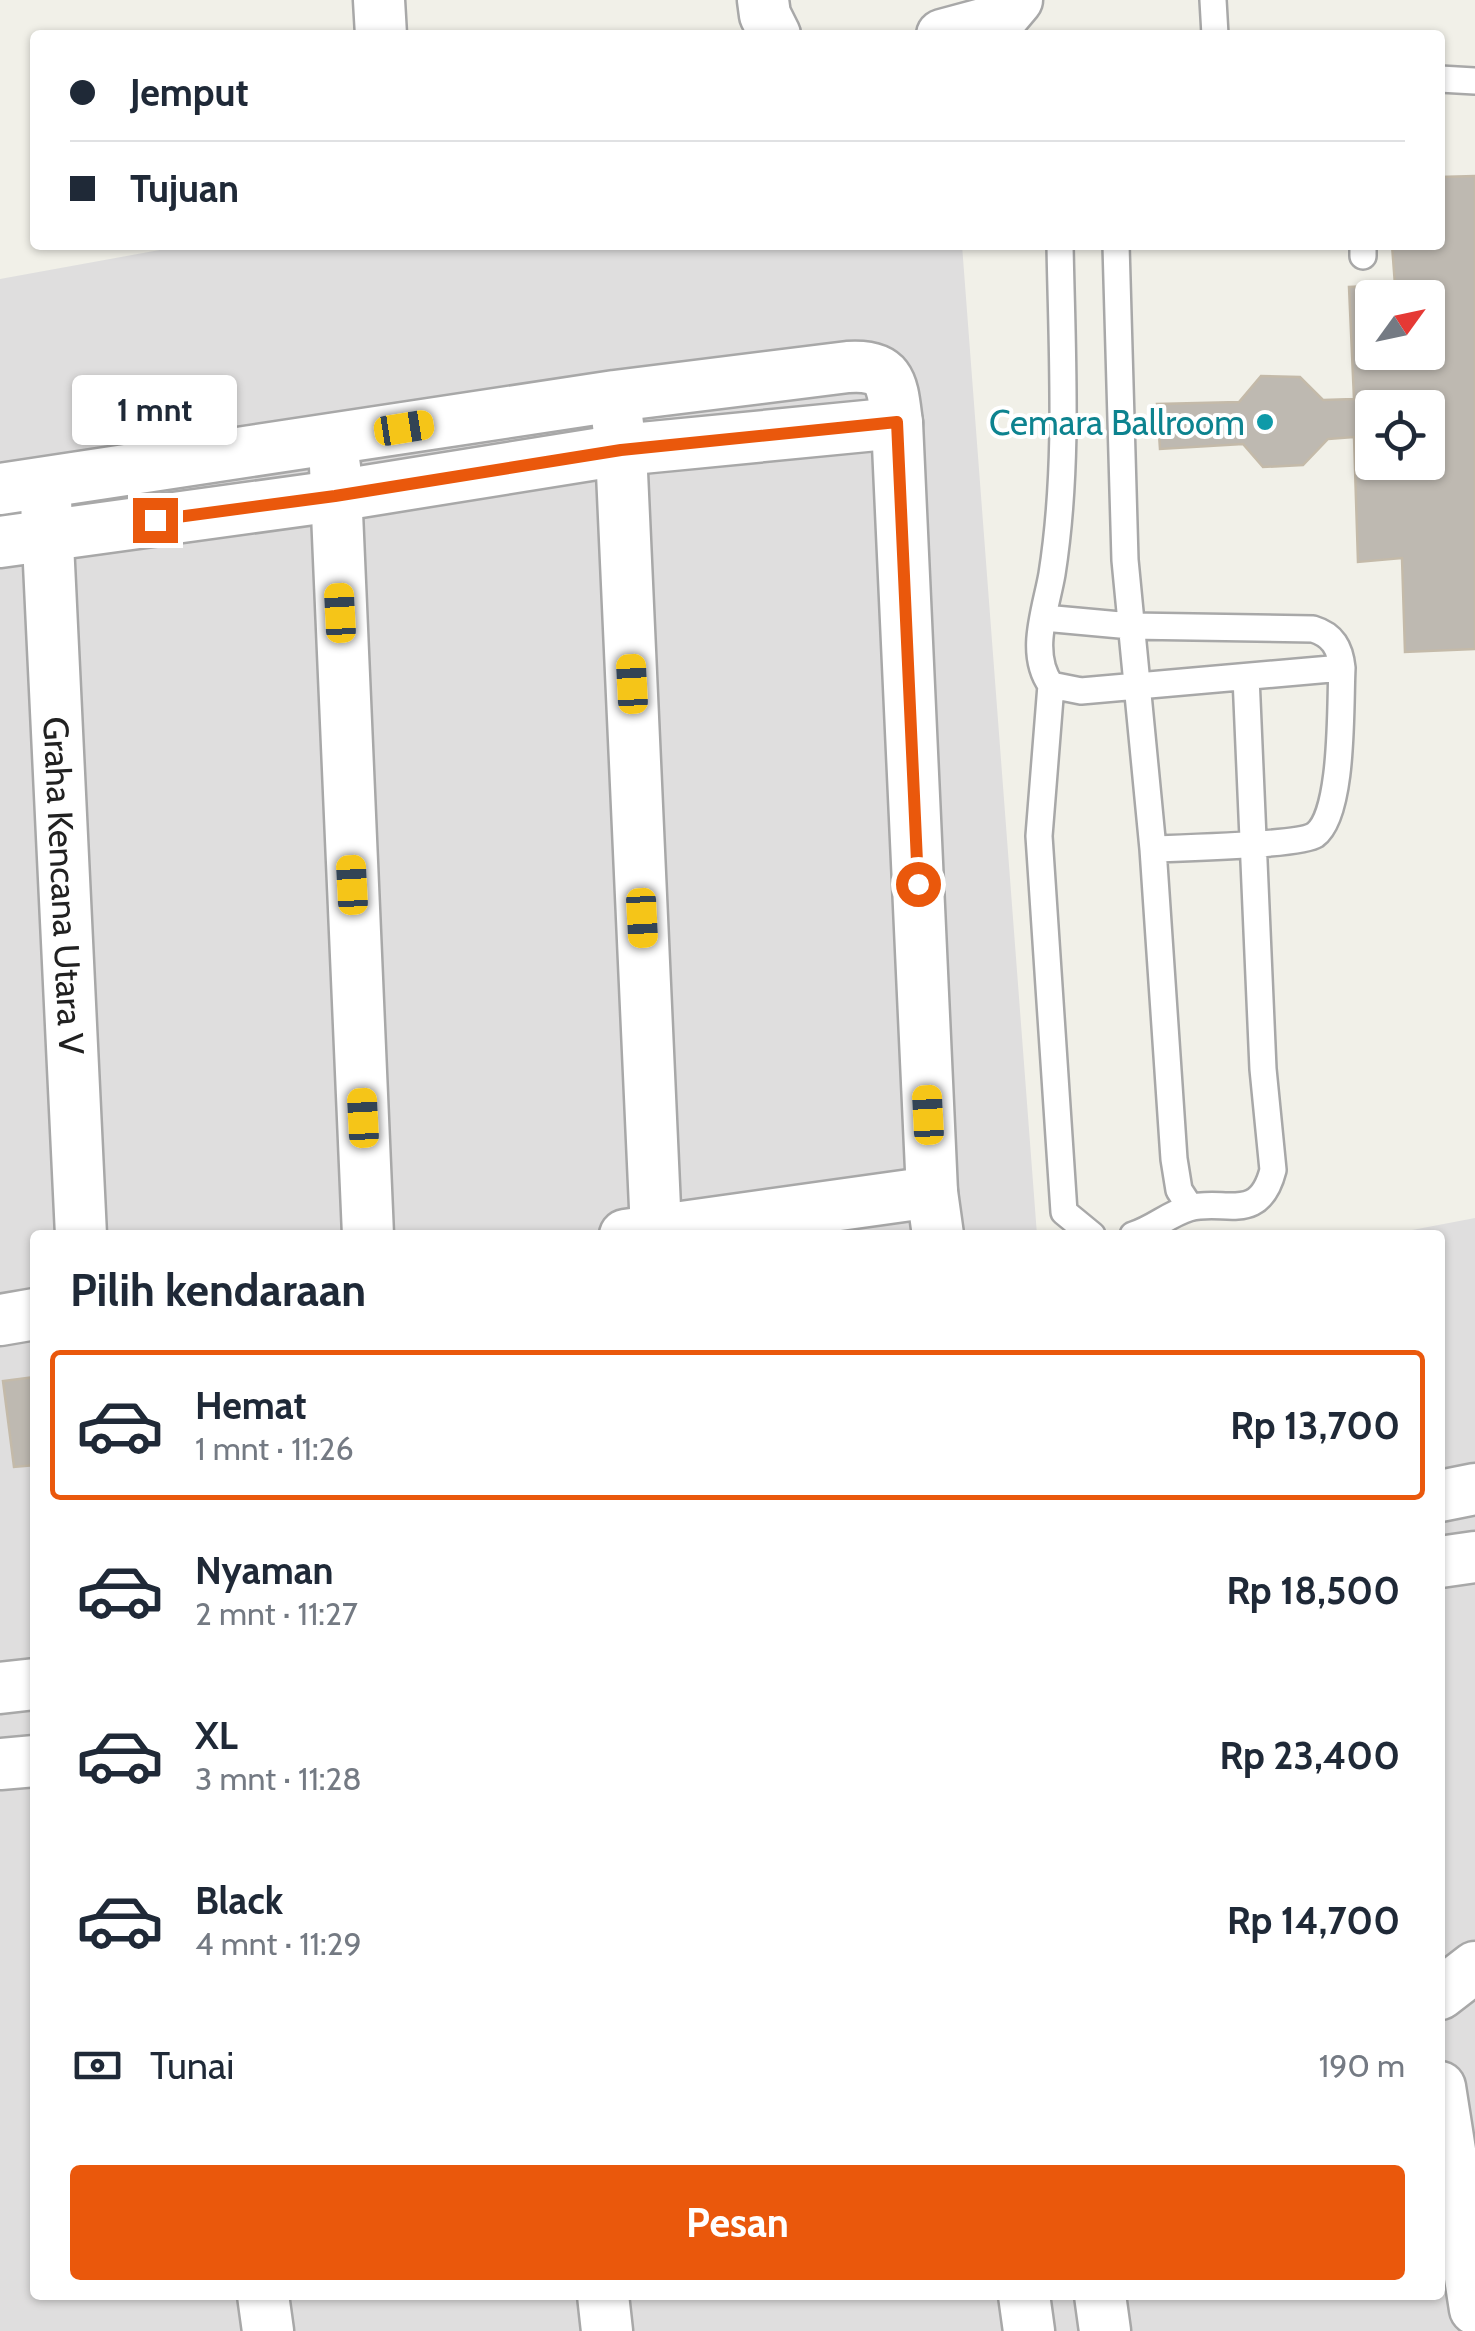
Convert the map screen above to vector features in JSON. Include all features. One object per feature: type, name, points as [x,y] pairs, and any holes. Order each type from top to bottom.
[{"type":"street","points":[[379,0],[381,30]]},
{"type":"street","points":[[763,0],[773,30]]},
{"type":"street","points":[[960,30],[1001,19],[1018,0]]},
{"type":"street","points":[[23,485],[614,396],[860,366],[878,369],[888,377],[897,422],[935,1214],[686,1230]]},
{"type":"street","points":[[614,396],[621,450],[639,1230]]},
{"type":"street","points":[[24,538],[335,496],[621,450],[897,422]]},
{"type":"street","points":[[334,438],[368,1230]]},
{"type":"street","name":"Graha Kencana Utara V","points":[[23,485],[24,538],[81,1230]]},
{"type":"street","points":[[0,1320],[30,1315]]},
{"type":"street","points":[[1445,1495],[1475,1489]]},
{"type":"street","points":[[1445,1561],[1475,1557]]},
{"type":"street","points":[[0,1688],[30,1685]]},
{"type":"street","points":[[0,1764],[30,1761]]},
{"type":"street","points":[[1445,1964],[1475,1966]]},
{"type":"street","points":[[1445,1990],[1475,1966]]},
{"type":"street","points":[[1445,2119],[1475,2309]]},
{"type":"street","points":[[264,2300],[268,2331]]},
{"type":"street","points":[[604,2300],[607,2331]]},
{"type":"street","points":[[1025,2300],[1029,2331]]},
{"type":"street","points":[[1101,2300],[1105,2331]]},
{"type":"lane","points":[[1212,0],[1214,30]]},
{"type":"lane","points":[[1445,80],[1475,81]]},
{"type":"lane","points":[[1060,250],[1062,470],[1039,652],[1041,665],[1052,684],[1039,836],[1064,1212],[1086,1230]]},
{"type":"lane","points":[[1116,250],[1131,626],[1153,850],[1174,1159],[1179,1190],[1190,1208]]},
{"type":"lane","points":[[1044,618],[1131,626],[1313,628],[1334,641],[1342,668],[1334,795],[1327,820],[1317,834],[1307,838],[1153,850]]},
{"type":"lane","points":[[1052,684],[1068,690],[1342,668]]},
{"type":"lane","points":[[1152,1230],[1190,1208],[1235,1207],[1253,1202],[1269,1183],[1272,1170],[1262,1069],[1246,676]]},
{"type":"shaded area","points":[[160,250],[962,250],[1037,1230],[30,1230],[30,2300],[1445,2300],[1445,1230],[1412,1230],[1475,1218],[1475,2331],[0,2331],[0,279]]},
{"type":"building","name":"Cemara Ballroom","points":[[1475,176],[1475,649],[1405,652],[1402,558],[1358,562],[1355,480],[1445,480],[1445,390],[1355,390],[1355,468],[1354,437],[1328,439],[1303,465],[1263,467],[1243,444],[1160,449],[1157,404],[1239,402],[1261,376],[1300,377],[1323,400],[1354,399],[1349,287],[1355,287],[1355,370],[1445,370],[1445,280],[1395,280],[1392,250],[1445,250],[1445,177]]},
{"type":"building","points":[[30,1378],[30,1465],[14,1467],[3,1381]]},
{"type":"place","name":"Cemara Ballroom","points":[[1265,422]]},
{"type":"route","points":[[155,520],[335,496],[621,450],[897,422],[918,884]]}]
